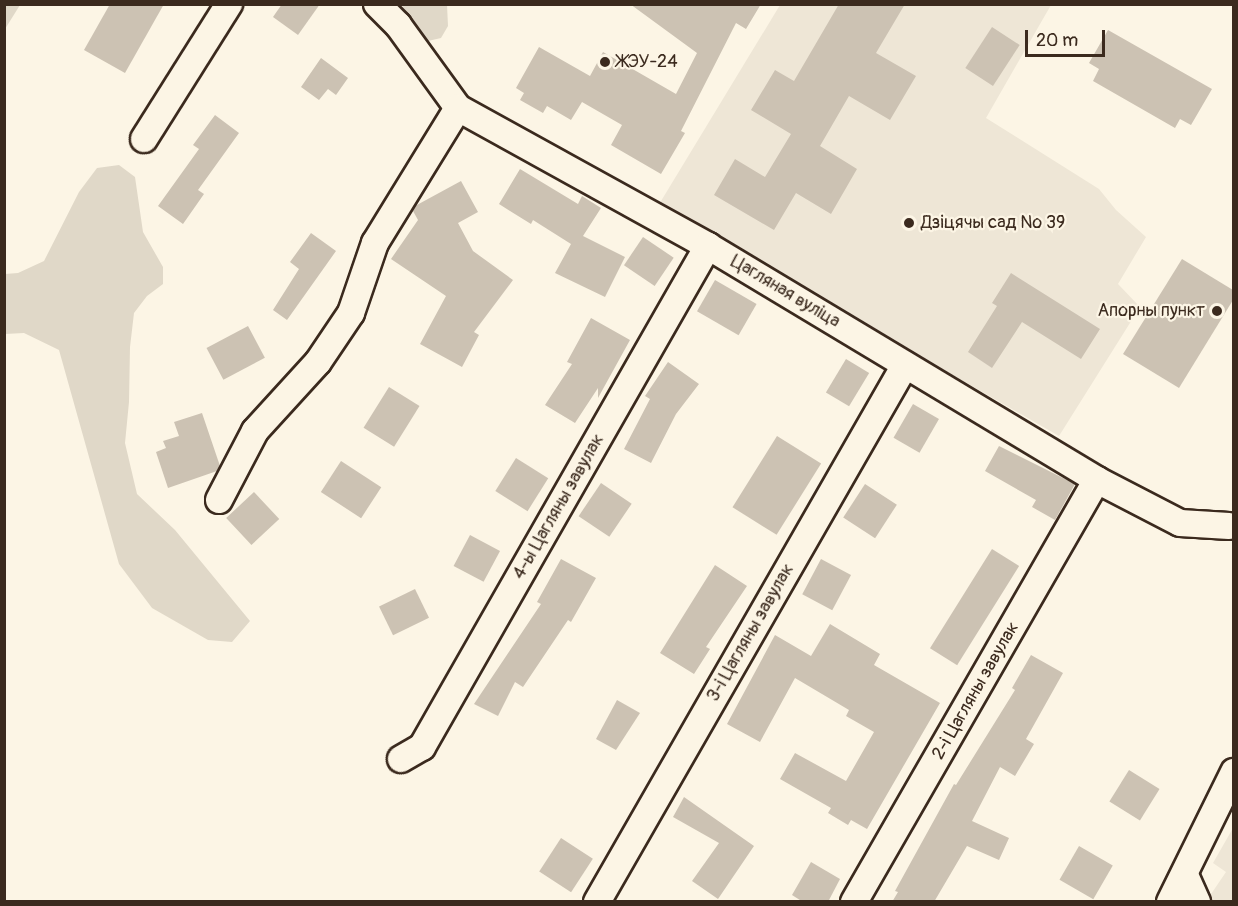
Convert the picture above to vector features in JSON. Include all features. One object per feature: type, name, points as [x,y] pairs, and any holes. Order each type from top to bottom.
[{"type":"street","points":[[144,139],[229,4]]},
{"type":"street","name":"Цагляная вуліца","points":[[377,4],[398,25],[458,108],[708,246],[1097,480],[1180,523],[1232,527]]},
{"type":"street","points":[[219,500],[255,431],[318,362],[351,313],[375,243],[458,108]]},
{"type":"street","name":"4-ы Цагляны завулак","points":[[401,759],[422,747],[708,246]]},
{"type":"street","name":"3-і Цагляны завулак","points":[[597,902],[905,365]]},
{"type":"street","name":"2-і Цагляны завулак","points":[[854,902],[1097,480]]},
{"type":"street","points":[[1170,902],[1233,772]]},
{"type":"street","points":[[1185,875],[1197,902]]},
{"type":"shaded area","points":[[4,5],[20,5],[5,29]]},
{"type":"shaded area","points":[[402,5],[447,5],[448,26],[441,38],[428,41],[416,34]]},
{"type":"shaded area","name":"Дзіцячы сад № 39","points":[[780,5],[1051,5],[986,118],[1099,189],[1116,210],[1146,237],[1118,284],[1140,307],[1059,436],[658,206]]},
{"type":"shaded area","points":[[119,165],[135,177],[143,232],[163,267],[163,284],[147,296],[134,313],[130,347],[129,402],[125,443],[137,494],[175,530],[250,621],[232,642],[208,640],[152,608],[119,564],[59,350],[24,333],[5,334],[5,274],[18,273],[44,261],[79,192],[97,168]]},
{"type":"shaded area","points":[[1233,828],[1233,901],[1212,901],[1209,897],[1226,872],[1213,863]]},
{"type":"building","points":[[110,4],[164,4],[125,73],[84,50]]},
{"type":"building","points":[[282,4],[320,4],[298,35],[273,17]]},
{"type":"building","points":[[630,4],[761,4],[746,29],[736,23],[681,131],[685,133],[661,174],[611,145],[622,125],[582,102],[571,120],[547,106],[543,113],[520,100],[524,93],[516,88],[539,47],[590,76],[603,52],[676,94],[697,53]]},
{"type":"building","points":[[839,4],[905,4],[876,53],[916,76],[890,120],[849,96],[820,146],[857,169],[831,214],[796,193],[774,230],[714,195],[735,159],[765,177],[791,134],[751,110],[775,70],[794,81]]},
{"type":"building","points":[[992,27],[1020,45],[993,86],[965,68]]},
{"type":"building","points":[[1108,30],[1212,89],[1191,125],[1180,119],[1175,128],[1093,81],[1099,69],[1089,63]]},
{"type":"building","points":[[321,58],[348,78],[336,95],[328,89],[319,100],[301,87]]},
{"type":"building","points":[[215,115],[239,133],[198,190],[204,194],[183,224],[158,206],[199,149],[193,145]]},
{"type":"building","points":[[520,169],[578,204],[582,196],[601,208],[583,236],[625,257],[605,297],[555,273],[571,244],[533,220],[531,224],[499,204]]},
{"type":"building","points":[[461,181],[478,212],[458,223],[473,251],[513,280],[474,332],[479,335],[462,367],[420,344],[446,296],[391,259],[418,220],[413,211],[415,206]]},
{"type":"building","points":[[311,233],[336,251],[287,320],[273,310],[299,269],[290,262]]},
{"type":"building","points":[[643,237],[674,258],[655,286],[624,265]]},
{"type":"building","points":[[1182,259],[1233,290],[1233,300],[1179,388],[1123,354]]},
{"type":"building","points":[[1011,273],[1100,329],[1081,359],[1022,322],[992,368],[968,352],[997,306],[992,303]]},
{"type":"building","points":[[715,280],[757,304],[739,335],[697,311]]},
{"type":"building","points":[[591,318],[630,340],[598,398],[598,388],[575,423],[545,405],[572,364],[567,362]]},
{"type":"building","points":[[248,326],[265,358],[223,380],[207,348]]},
{"type":"building","points":[[846,359],[869,373],[849,406],[826,392]]},
{"type":"building","points":[[668,362],[699,384],[676,414],[651,463],[624,449],[650,399],[645,396]]},
{"type":"building","points":[[389,387],[420,406],[394,447],[364,428]]},
{"type":"building","points":[[913,404],[939,419],[919,453],[894,438]]},
{"type":"building","points":[[202,413],[220,466],[217,471],[168,488],[156,452],[166,448],[163,441],[179,436],[174,422]]},
{"type":"building","points":[[777,436],[821,464],[777,535],[732,507]]},
{"type":"building","points":[[999,446],[1075,484],[1055,520],[1032,507],[1036,500],[985,471]]},
{"type":"building","points":[[516,458],[548,478],[528,511],[495,491]]},
{"type":"building","points":[[341,461],[381,487],[361,518],[321,492]]},
{"type":"building","points":[[601,483],[632,504],[609,537],[579,516]]},
{"type":"building","points":[[865,484],[897,505],[875,538],[843,518]]},
{"type":"building","points":[[254,492],[279,519],[251,545],[226,518]]},
{"type":"building","points":[[470,535],[500,551],[484,582],[454,566]]},
{"type":"building","points":[[992,549],[1019,566],[957,665],[930,648]]},
{"type":"building","points":[[561,559],[596,578],[571,622],[568,620],[523,687],[515,682],[498,716],[474,704],[541,604],[537,602]]},
{"type":"building","points":[[821,559],[851,575],[832,610],[802,594]]},
{"type":"building","points":[[715,565],[747,586],[706,647],[710,649],[694,674],[660,653]]},
{"type":"building","points":[[415,589],[429,618],[393,635],[379,607]]},
{"type":"building","points":[[830,624],[880,654],[874,665],[940,703],[867,829],[851,820],[848,825],[828,813],[831,808],[780,779],[795,753],[846,781],[874,732],[846,716],[849,710],[795,678],[760,742],[727,724],[775,635],[811,656]]},
{"type":"building","points":[[1031,655],[1063,673],[1026,739],[1034,744],[1015,776],[1000,767],[972,821],[1009,838],[999,860],[967,846],[934,902],[892,902],[898,892],[895,891],[954,784],[956,785],[1015,690],[1012,688]]},
{"type":"building","points":[[617,700],[640,713],[616,750],[596,739]]},
{"type":"building","points":[[1129,770],[1160,789],[1140,820],[1109,801]]},
{"type":"building","points":[[684,797],[754,846],[718,899],[692,881],[719,843],[673,817]]},
{"type":"building","points":[[561,838],[593,859],[571,892],[539,872]]},
{"type":"building","points":[[1079,846],[1113,866],[1093,899],[1060,880]]},
{"type":"building","points":[[811,862],[840,879],[828,902],[803,902],[792,895]]},
{"type":"place","name":"ЖЭУ-24","points":[[605,62]]},
{"type":"place","name":"Дзіцячы сад № 39","points":[[909,223]]},
{"type":"place","name":"Апорны пункт","points":[[1217,311]]}]
